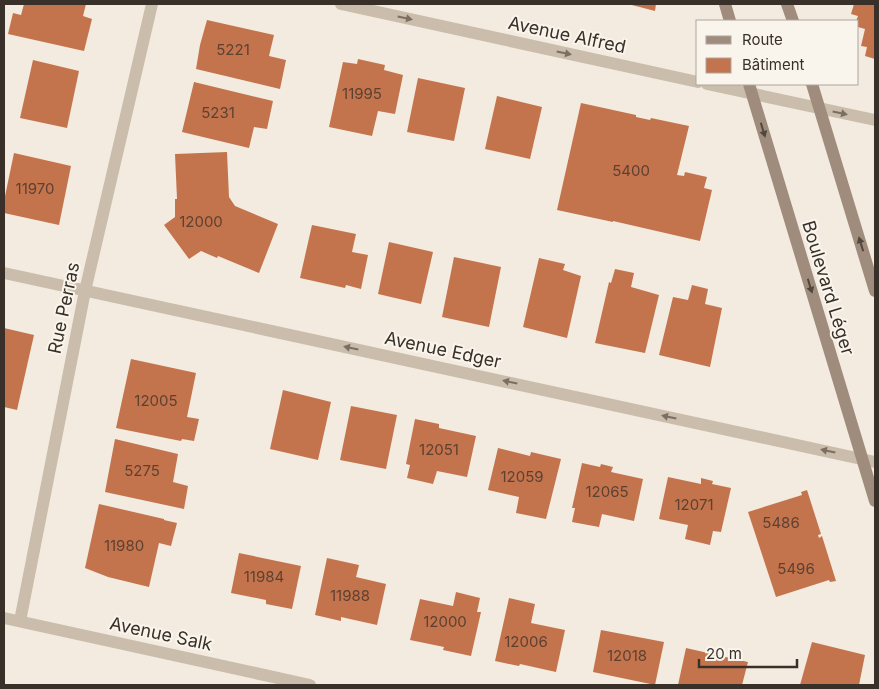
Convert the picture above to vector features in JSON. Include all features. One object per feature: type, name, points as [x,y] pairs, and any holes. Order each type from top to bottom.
[{"type":"main road","points":[[725,4],[730,20]]},
{"type":"main road","points":[[788,4],[793,20]]},
{"type":"main road","points":[[812,85],[875,291]]},
{"type":"main road","name":"Boulevard Léger","points":[[751,88],[875,501]]},
{"type":"street","name":"Rue Perras","points":[[20,621],[85,291],[152,4]]},
{"type":"street","name":"Avenue Alfred","points":[[341,4],[696,82]]},
{"type":"street","points":[[718,85],[751,88],[819,109],[875,120]]},
{"type":"street","name":"Avenue Edger","points":[[4,273],[875,462]]},
{"type":"street","name":"Avenue Salk","points":[[4,618],[310,685]]},
{"type":"building","points":[[24,4],[86,4],[83,16],[92,19],[84,51],[8,34],[13,13],[21,15]]},
{"type":"building","points":[[628,4],[656,4],[655,11]]},
{"type":"building","points":[[854,4],[875,4],[875,59],[865,56],[867,47],[861,46],[865,29],[859,27],[859,20],[856,20],[858,16],[851,14]]},
{"type":"building","points":[[207,20],[274,35],[269,56],[286,60],[280,89],[196,69]]},
{"type":"building","points":[[358,59],[385,65],[384,70],[403,75],[395,114],[378,111],[372,136],[329,127],[343,62],[357,64]]},
{"type":"building","points":[[33,60],[79,71],[67,128],[20,118]]},
{"type":"building","points":[[418,78],[465,88],[454,141],[407,132]]},
{"type":"building","points":[[194,82],[273,101],[267,129],[254,127],[249,148],[182,132]]},
{"type":"building","points":[[497,96],[542,107],[530,159],[485,149]]},
{"type":"building","points":[[581,103],[636,115],[636,117],[650,120],[651,118],[689,126],[677,175],[684,176],[685,172],[707,177],[704,188],[712,190],[700,241],[557,210]]},
{"type":"building","points":[[227,152],[229,197],[235,206],[278,224],[259,273],[201,251],[189,259],[164,225],[175,217],[175,199],[177,199],[175,154]]},
{"type":"building","points":[[14,153],[71,166],[59,225],[4,213],[4,201]]},
{"type":"building","points":[[312,225],[356,234],[352,252],[368,255],[361,289],[346,285],[345,288],[300,278]]},
{"type":"building","points":[[389,242],[433,252],[421,304],[378,294]]},
{"type":"building","points":[[454,257],[501,267],[489,327],[442,317]]},
{"type":"building","points":[[539,258],[565,264],[563,270],[581,276],[567,338],[523,327]]},
{"type":"building","points":[[615,269],[634,273],[631,287],[659,295],[645,353],[595,343],[609,282],[611,283]]},
{"type":"building","points":[[692,285],[708,289],[705,304],[722,308],[710,367],[659,355],[673,297],[688,300]]},
{"type":"building","points":[[4,328],[34,335],[17,410],[4,407]]},
{"type":"building","points":[[131,359],[196,373],[187,417],[199,419],[194,441],[182,439],[181,441],[116,428]]},
{"type":"building","points":[[283,390],[331,402],[318,460],[270,449]]},
{"type":"building","points":[[351,406],[397,415],[386,469],[340,460]]},
{"type":"building","points":[[415,419],[439,424],[439,428],[476,436],[467,477],[437,471],[433,484],[407,478],[410,465],[406,464]]},
{"type":"building","points":[[115,439],[178,454],[173,482],[188,486],[184,509],[105,492]]},
{"type":"building","points":[[498,448],[530,456],[531,452],[561,459],[546,519],[516,513],[519,497],[488,490]]},
{"type":"building","points":[[582,463],[600,467],[601,464],[613,467],[611,472],[643,479],[634,521],[602,514],[599,527],[572,522],[575,508],[572,508]]},
{"type":"building","points":[[668,477],[701,484],[701,478],[713,481],[712,484],[731,488],[721,532],[713,531],[710,545],[685,539],[688,525],[659,519]]},
{"type":"building","points":[[807,490],[821,534],[818,535],[819,538],[822,536],[836,581],[830,582],[829,580],[776,597],[748,512],[802,495],[801,492]]},
{"type":"building","points":[[99,504],[177,523],[171,546],[159,543],[149,587],[108,577],[85,568]]},
{"type":"building","points":[[239,553],[301,566],[292,609],[266,604],[266,600],[231,593]]},
{"type":"building","points":[[327,558],[359,565],[356,577],[386,584],[377,625],[341,617],[341,621],[315,615]]},
{"type":"building","points":[[456,592],[480,598],[477,612],[481,612],[471,656],[443,650],[444,647],[410,640],[420,599],[453,606]]},
{"type":"building","points":[[509,598],[535,604],[531,623],[565,630],[556,672],[495,661]]},
{"type":"building","points":[[601,630],[664,642],[655,685],[593,672]]},
{"type":"building","points":[[812,642],[865,655],[859,685],[800,685]]},
{"type":"building","points":[[686,648],[748,662],[742,685],[678,685]]}]
